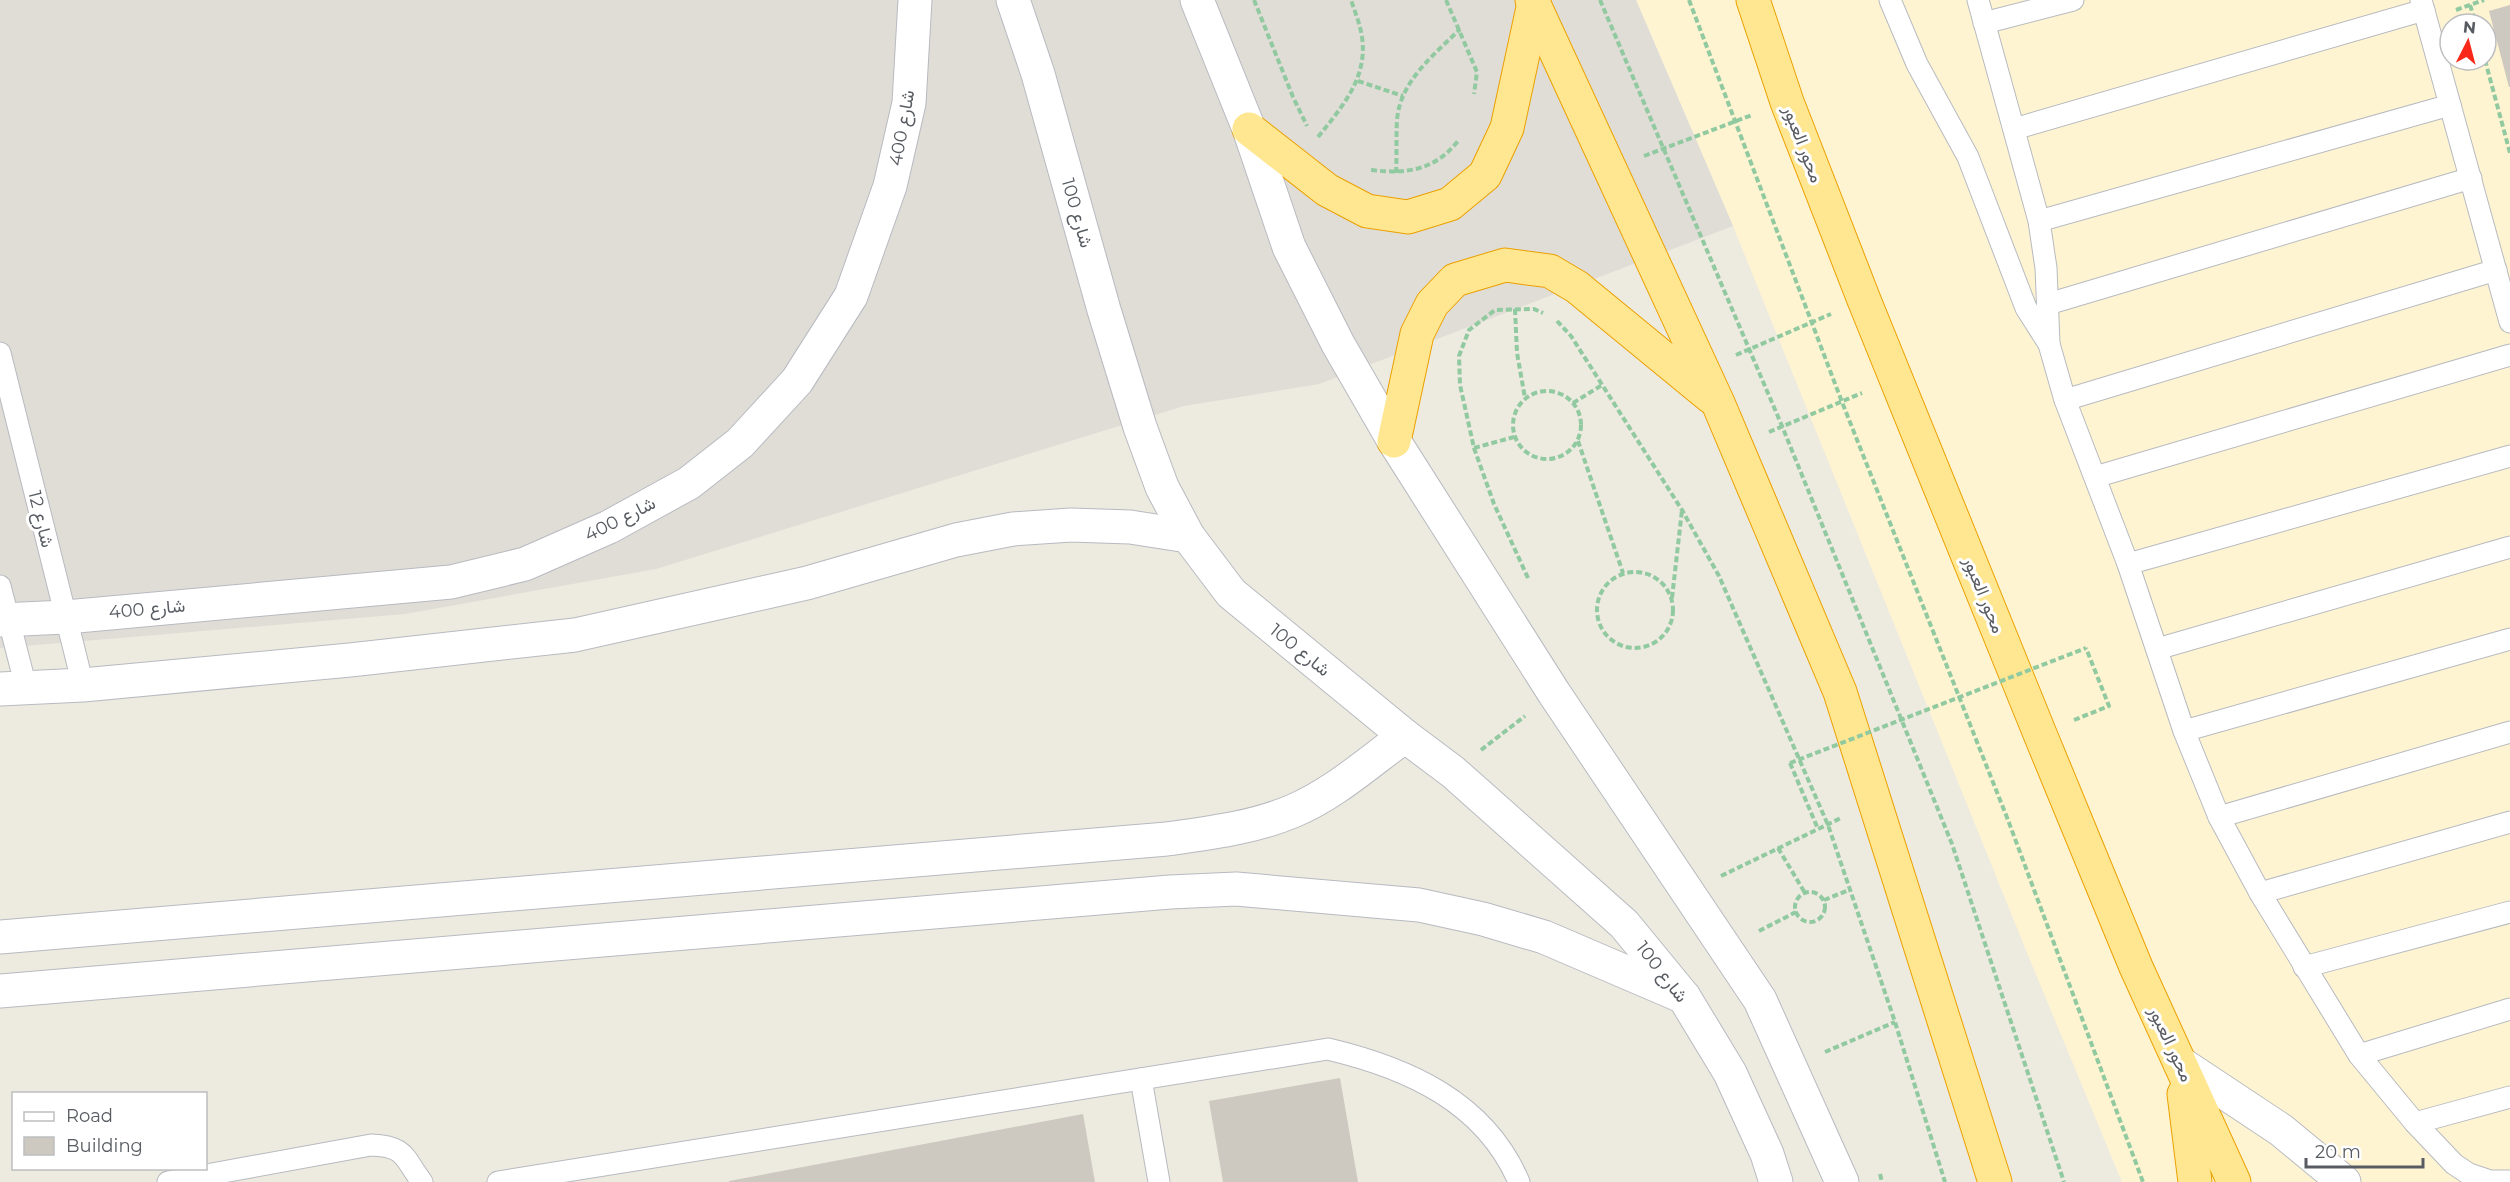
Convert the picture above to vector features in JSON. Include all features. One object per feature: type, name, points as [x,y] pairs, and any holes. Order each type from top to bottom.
[{"type":"highway","name":"محور العبور","points":[[1753,0],[1787,102],[1864,300],[2136,968],[2235,1182]]},
{"type":"highway","points":[[1249,129],[1327,190],[1367,211],[1408,217],[1450,204],[1485,175],[1507,128],[1533,2]]},
{"type":"highway","points":[[1533,2],[1718,403],[1840,692],[1995,1182]]},
{"type":"highway","points":[[1394,441],[1417,334],[1432,304],[1455,280],[1505,265],[1550,271],[1577,287],[1718,403]]},
{"type":"highway","points":[[2180,1063],[2195,1182]]},
{"type":"street","name":"شارع 400","points":[[4,620],[66,617],[452,582],[525,564],[609,527],[689,483],[740,443],[797,381],[851,296],[891,186],[909,103],[915,0]]},
{"type":"street","name":"شارع 100","points":[[1013,0],[1038,74],[1101,299],[1140,427],[1162,487],[1188,536],[1231,593],[1405,736],[1453,772],[1624,924],[1684,997],[1731,1073],[1767,1154],[1776,1182]]},
{"type":"street","points":[[1197,0],[1249,129],[1289,247],[1338,344],[1394,441],[1554,693],[1760,1000],[1842,1182]]},
{"type":"street","points":[[13,688],[83,685],[350,660],[575,635],[807,583],[956,540],[1013,529],[1071,525],[1130,527],[1188,536]]},
{"type":"street","points":[[0,937],[1167,839],[1244,827],[1294,811],[1330,790],[1405,736]]},
{"type":"street","points":[[0,991],[1170,892],[1236,889],[1419,905],[1483,918],[1544,937],[1684,997]]},
{"type":"street","points":[[2180,1063],[2281,1130],[2343,1182]]},
{"type":"lane","points":[[1890,0],[1917,64],[1968,156],[2026,308],[2049,344]]},
{"type":"lane","points":[[1978,0],[2039,221],[2049,304],[2049,344],[2065,400],[2128,564],[2184,731],[2219,817],[2260,893],[2359,1055],[2446,1157],[2469,1174],[2490,1181],[2510,1181]]},
{"type":"lane","points":[[1984,23],[2073,0]]},
{"type":"lane","points":[[2014,129],[2423,5],[2510,322]]},
{"type":"lane","points":[[2039,221],[2450,105]]},
{"type":"lane","points":[[2049,304],[2470,178]]},
{"type":"lane","points":[[2065,400],[2496,270]]},
{"type":"lane","name":"شارع 12","points":[[0,353],[83,685]]},
{"type":"lane","points":[[2095,477],[2510,355]]},
{"type":"lane","points":[[2128,564],[2510,456]]},
{"type":"lane","points":[[2157,650],[2510,547]]},
{"type":"lane","points":[[0,586],[13,688]]},
{"type":"lane","points":[[2184,731],[2510,639]]},
{"type":"lane","points":[[2219,817],[2510,732]]},
{"type":"lane","points":[[2260,893],[2510,822]]},
{"type":"lane","points":[[2304,967],[2510,912]]},
{"type":"lane","points":[[2359,1055],[2510,1009]]},
{"type":"lane","points":[[498,1182],[1328,1049],[1388,1066],[1422,1082],[1469,1113],[1498,1143],[1511,1162],[1519,1182]]},
{"type":"lane","points":[[1141,1079],[1159,1182]]},
{"type":"lane","points":[[2415,1123],[2510,1097]]},
{"type":"lane","points":[[168,1182],[371,1146],[384,1146],[406,1156],[422,1182]]},
{"type":"path","points":[[1254,0],[1293,97],[1315,141],[1346,102],[1358,81],[1362,59],[1362,37],[1352,0]]},
{"type":"path","points":[[1446,0],[1476,72],[1473,101]]},
{"type":"path","points":[[1600,0],[1750,349],[1952,844],[2064,1182]]},
{"type":"path","points":[[1689,0],[1842,402],[2008,820],[2143,1182]]},
{"type":"path","points":[[2470,5],[2472,12]]},
{"type":"path","points":[[1396,173],[1397,118],[1403,96],[1417,72],[1460,29]]},
{"type":"path","points":[[2488,72],[2510,153]]},
{"type":"path","points":[[1358,81],[1403,96]]},
{"type":"path","points":[[1610,169],[1787,102]]},
{"type":"path","points":[[1364,169],[1396,173],[1429,166],[1456,143],[1461,132]]},
{"type":"path","points":[[1702,369],[1864,300]]},
{"type":"path","points":[[1515,309],[1517,353],[1525,398]]},
{"type":"path","points":[[1528,579],[1494,504],[1474,448],[1460,385],[1459,356],[1469,330],[1496,310],[1534,309],[1552,317],[1571,336],[1682,510],[1719,576],[1828,825],[1895,1022],[1945,1182]]},
{"type":"path","points":[[1735,446],[1896,379]]},
{"type":"path","points":[[1574,403],[1602,385]]},
{"type":"path","points":[[1550,391],[1563,395],[1574,403],[1580,415],[1582,428],[1578,441],[1562,457],[1539,459],[1528,455],[1520,447],[1514,437],[1512,423],[1516,409],[1525,398],[1537,392],[1550,391]]},
{"type":"path","points":[[1474,448],[1514,437]]},
{"type":"path","points":[[1578,441],[1623,573]]},
{"type":"path","points":[[1672,599],[1665,586],[1653,576],[1638,571],[1623,573],[1610,580],[1600,592],[1596,606],[1597,621],[1604,634],[1617,644],[1631,649],[1646,647],[1659,640],[1669,628],[1673,614],[1672,599],[1682,510]]},
{"type":"path","points":[[1818,829],[1790,763],[2086,648],[2109,706]]},
{"type":"path","points":[[1453,772],[1554,693]]},
{"type":"path","points":[[1720,877],[1828,825]]},
{"type":"path","points":[[1778,849],[1805,893]]},
{"type":"path","points":[[1714,867],[1726,886]]},
{"type":"path","points":[[1824,900],[1850,890]]},
{"type":"path","points":[[1812,891],[1824,900],[1825,909],[1821,918],[1812,922],[1803,919],[1796,912],[1798,897],[1805,893],[1812,891]]},
{"type":"path","points":[[1751,923],[1757,932],[1796,912]]},
{"type":"path","points":[[1825,1052],[1895,1022]]},
{"type":"path","points":[[1819,1042],[1830,1062]]},
{"type":"path","points":[[1876,1165],[1882,1182]]},
{"type":"shaded area","points":[[0,0],[1636,0],[1733,226],[1319,384],[1184,406],[656,569],[405,614],[0,648]]},
{"type":"shaded area","points":[[1636,0],[2510,0],[2510,1182],[2122,1182],[1733,226]]},
{"type":"building","points":[[2510,5],[2510,87],[2498,45],[2498,12],[2489,11]]},
{"type":"building","points":[[1340,1078],[1358,1182],[1223,1182],[1209,1101]]},
{"type":"building","points":[[1083,1114],[1095,1182],[729,1182],[729,1181]]}]
